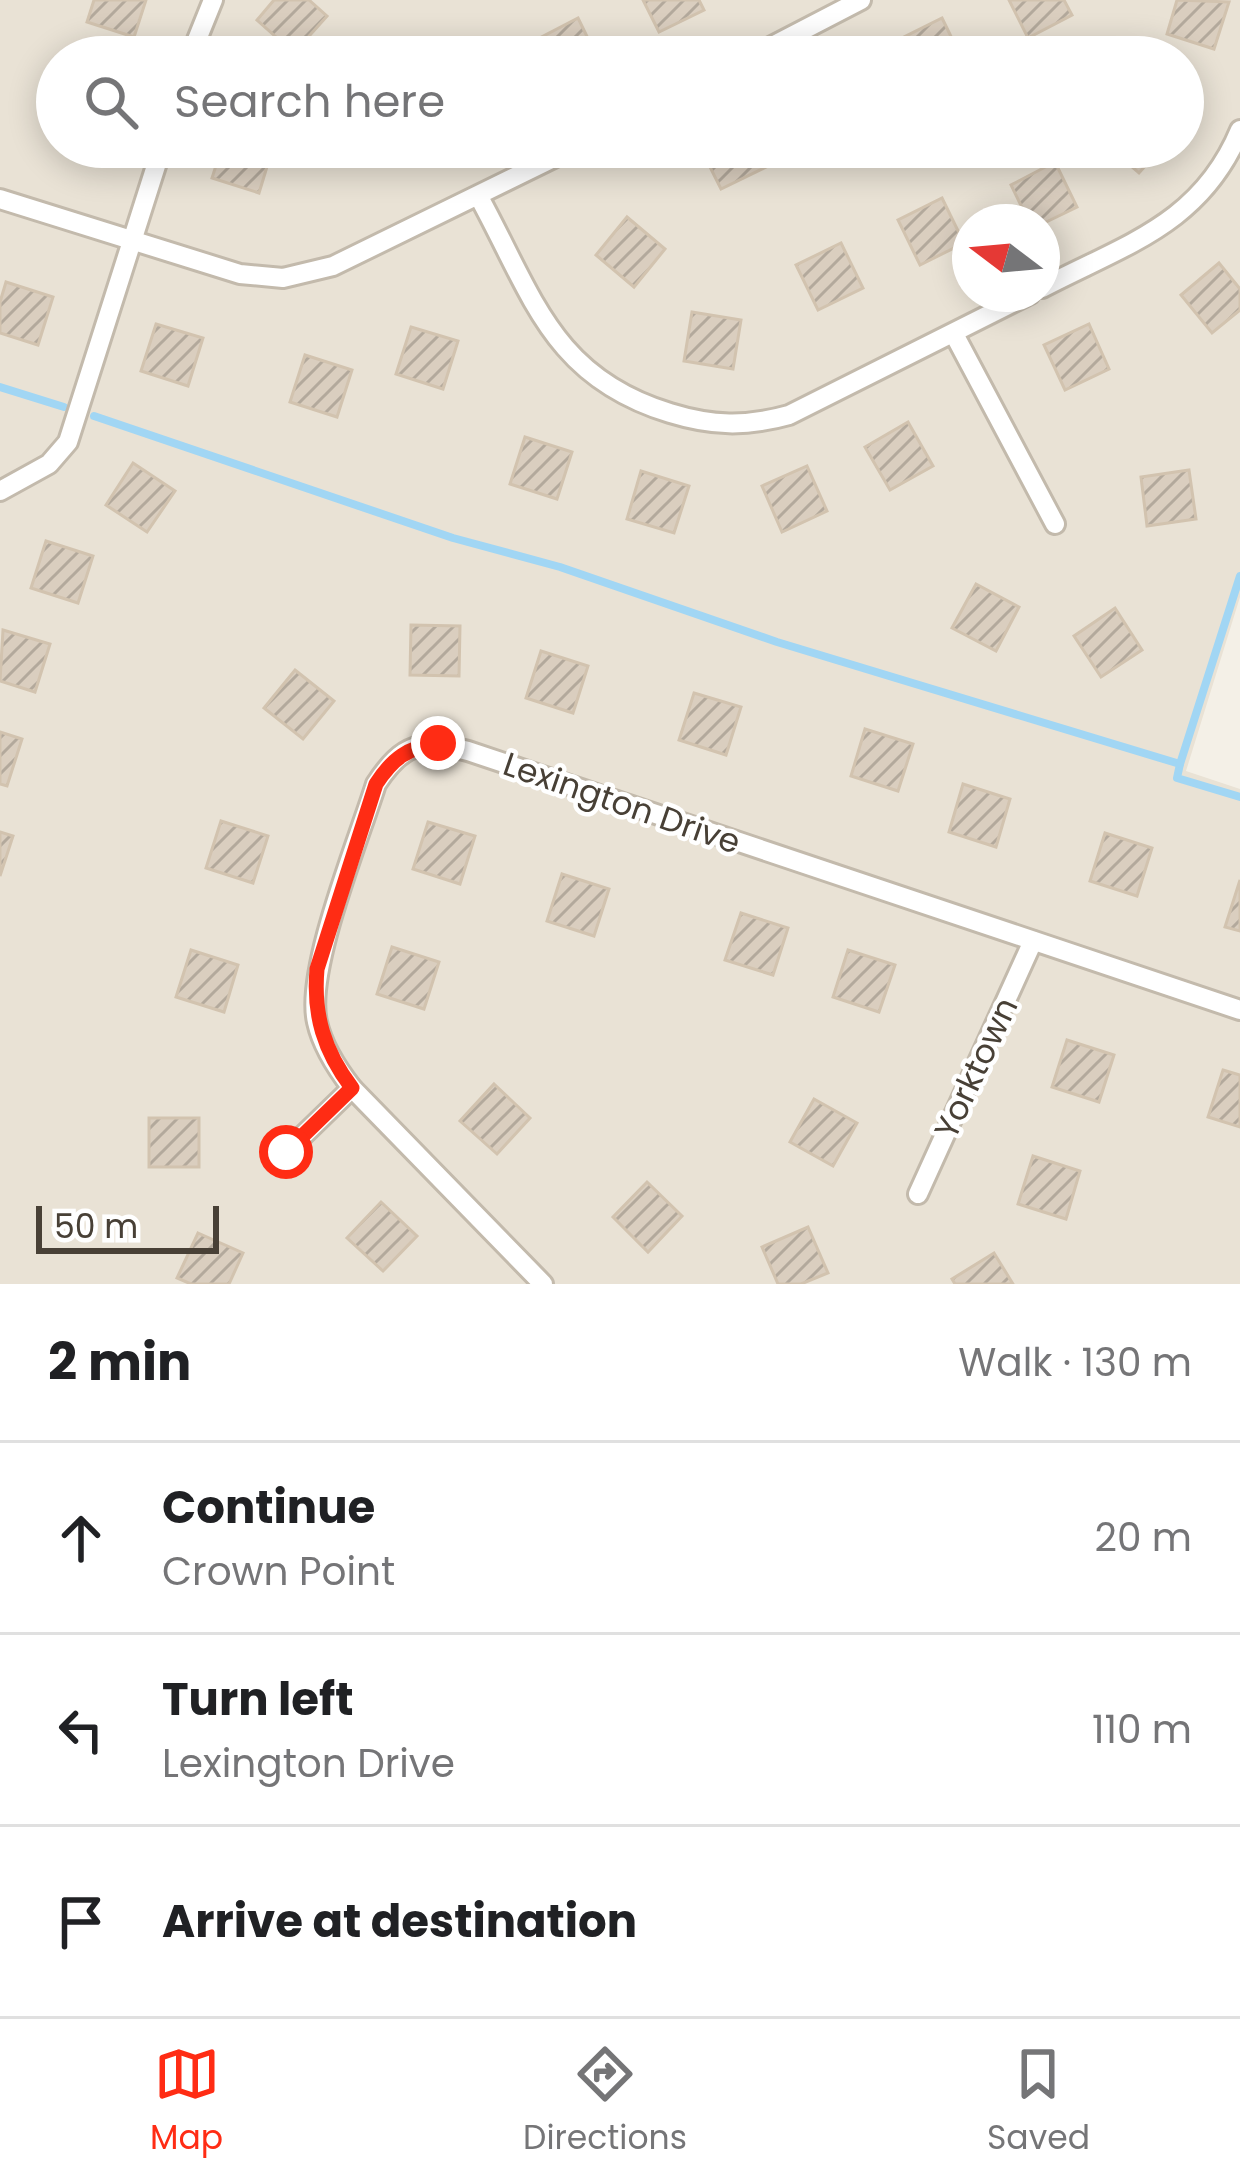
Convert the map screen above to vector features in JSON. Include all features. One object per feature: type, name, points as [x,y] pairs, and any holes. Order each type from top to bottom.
[{"type":"street","points":[[198,36],[213,0]]},
{"type":"street","points":[[792,36],[861,0]]},
{"type":"street","points":[[1060,278],[1174,218],[1202,195],[1227,162],[1240,130]]},
{"type":"street","points":[[0,491],[49,464],[68,442],[156,168]]},
{"type":"street","points":[[0,199],[240,274],[284,278],[333,266],[535,168]]},
{"type":"street","points":[[479,197],[547,326],[568,356],[598,382],[635,403],[688,419],[724,426],[789,415],[996,312]]},
{"type":"street","points":[[954,334],[1055,524]]},
{"type":"street","name":"Lexington Drive","points":[[543,1284],[352,1088],[316,1022],[317,969],[376,784],[389,764],[410,747],[438,743],[468,751],[1240,1010]]},
{"type":"street","name":"Yorktown","points":[[918,1194],[1034,941]]},
{"type":"street","points":[[286,1152],[352,1088]]},
{"type":"shaded area","points":[[0,0],[1240,0],[1240,597],[1186,771],[1240,789],[1240,1284],[0,1284]]},
{"type":"building","points":[[94,0],[146,0],[134,36],[87,22]]},
{"type":"building","points":[[274,0],[309,0],[327,16],[309,36],[275,36],[257,20]]},
{"type":"building","points":[[643,0],[699,0],[704,10],[659,32]]},
{"type":"building","points":[[1009,0],[1064,0],[1072,15],[1027,36]]},
{"type":"building","points":[[1177,0],[1229,2],[1214,49],[1204,46],[1204,36],[1167,34]]},
{"type":"building","points":[[578,18],[587,36],[544,36]]},
{"type":"building","points":[[942,18],[951,36],[906,36]]},
{"type":"building","points":[[215,168],[267,168],[259,193],[212,178]]},
{"type":"building","points":[[710,168],[764,168],[721,189]]},
{"type":"building","points":[[1044,168],[1058,168],[1077,207],[1060,215],[1060,204],[1020,204],[1011,185]]},
{"type":"building","points":[[942,198],[952,218],[952,249],[920,265],[898,220]]},
{"type":"building","points":[[627,217],[665,249],[634,287],[596,255]]},
{"type":"building","points":[[841,243],[863,288],[818,310],[796,265]]},
{"type":"building","points":[[1219,263],[1240,289],[1240,310],[1212,333],[1181,295]]},
{"type":"building","points":[[6,282],[53,297],[38,345],[0,333],[0,302]]},
{"type":"building","points":[[692,312],[741,320],[733,369],[684,361]]},
{"type":"building","points":[[156,324],[203,338],[188,386],[141,371]]},
{"type":"building","points":[[1089,324],[1109,369],[1065,390],[1044,345]]},
{"type":"building","points":[[411,327],[458,341],[443,389],[396,374]]},
{"type":"building","points":[[305,355],[352,370],[337,417],[290,402]]},
{"type":"building","points":[[908,422],[933,466],[890,490],[865,447]]},
{"type":"building","points":[[525,437],[572,452],[557,499],[510,484]]},
{"type":"building","points":[[133,463],[175,491],[147,532],[106,505]]},
{"type":"building","points":[[807,466],[827,511],[782,532],[762,486]]},
{"type":"building","points":[[1189,470],[1196,519],[1147,526],[1141,477]]},
{"type":"building","points":[[641,471],[689,486],[674,533],[627,519]]},
{"type":"building","points":[[46,541],[93,556],[78,603],[31,588]]},
{"type":"building","points":[[976,584],[1019,607],[996,651],[952,628]]},
{"type":"building","points":[[1115,608],[1142,650],[1101,677],[1074,636]]},
{"type":"building","points":[[411,625],[460,626],[459,676],[410,675]]},
{"type":"building","points":[[3,630],[50,644],[35,692],[0,681]]},
{"type":"building","points":[[541,651],[588,666],[573,713],[526,698]]},
{"type":"building","points":[[295,670],[334,701],[303,739],[264,708]]},
{"type":"building","points":[[694,693],[741,707],[726,755],[679,740]]},
{"type":"building","points":[[865,729],[913,744],[898,791],[851,776]]},
{"type":"building","points":[[0,732],[22,739],[7,786],[0,784]]},
{"type":"building","points":[[963,784],[1010,799],[996,847],[949,832]]},
{"type":"building","points":[[221,821],[268,836],[253,883],[206,868]]},
{"type":"building","points":[[428,822],[475,836],[460,884],[413,869]]},
{"type":"building","points":[[0,832],[13,836],[0,876]]},
{"type":"building","points":[[1105,833],[1152,848],[1137,896],[1090,881]]},
{"type":"building","points":[[562,874],[609,889],[594,936],[547,921]]},
{"type":"building","points":[[1240,880],[1240,931],[1225,927]]},
{"type":"building","points":[[741,913],[788,928],[773,975],[725,960]]},
{"type":"building","points":[[392,947],[439,962],[424,1009],[377,994]]},
{"type":"building","points":[[191,950],[238,965],[224,1012],[176,997]]},
{"type":"building","points":[[848,950],[895,965],[879,1012],[833,997]]},
{"type":"building","points":[[1067,1040],[1114,1055],[1099,1102],[1052,1087]]},
{"type":"building","points":[[1223,1070],[1240,1075],[1240,1127],[1208,1117]]},
{"type":"building","points":[[494,1084],[530,1118],[497,1154],[460,1121]]},
{"type":"building","points":[[814,1099],[857,1123],[833,1166],[790,1142]]},
{"type":"building","points":[[149,1118],[199,1118],[199,1167],[149,1167]]},
{"type":"building","points":[[1033,1156],[1080,1171],[1066,1219],[1018,1204]]},
{"type":"building","points":[[647,1182],[682,1216],[648,1252],[613,1217]]},
{"type":"building","points":[[381,1202],[417,1236],[383,1271],[347,1238]]},
{"type":"building","points":[[808,1227],[828,1273],[801,1284],[778,1284],[762,1247]]},
{"type":"building","points":[[198,1233],[243,1253],[229,1284],[191,1284],[177,1278]]},
{"type":"building","points":[[994,1253],[1013,1284],[955,1284],[952,1279]]},
{"type":"waterway","points":[[0,387],[64,407]]},
{"type":"waterway","points":[[94,416],[777,642],[1180,764],[1177,778],[1240,797]]},
{"type":"waterway","points":[[1180,764],[1240,576]]},
{"type":"route","points":[[286,1152],[352,1088],[316,1022],[315,993],[317,969],[376,784],[389,764],[410,747],[438,743]]}]
